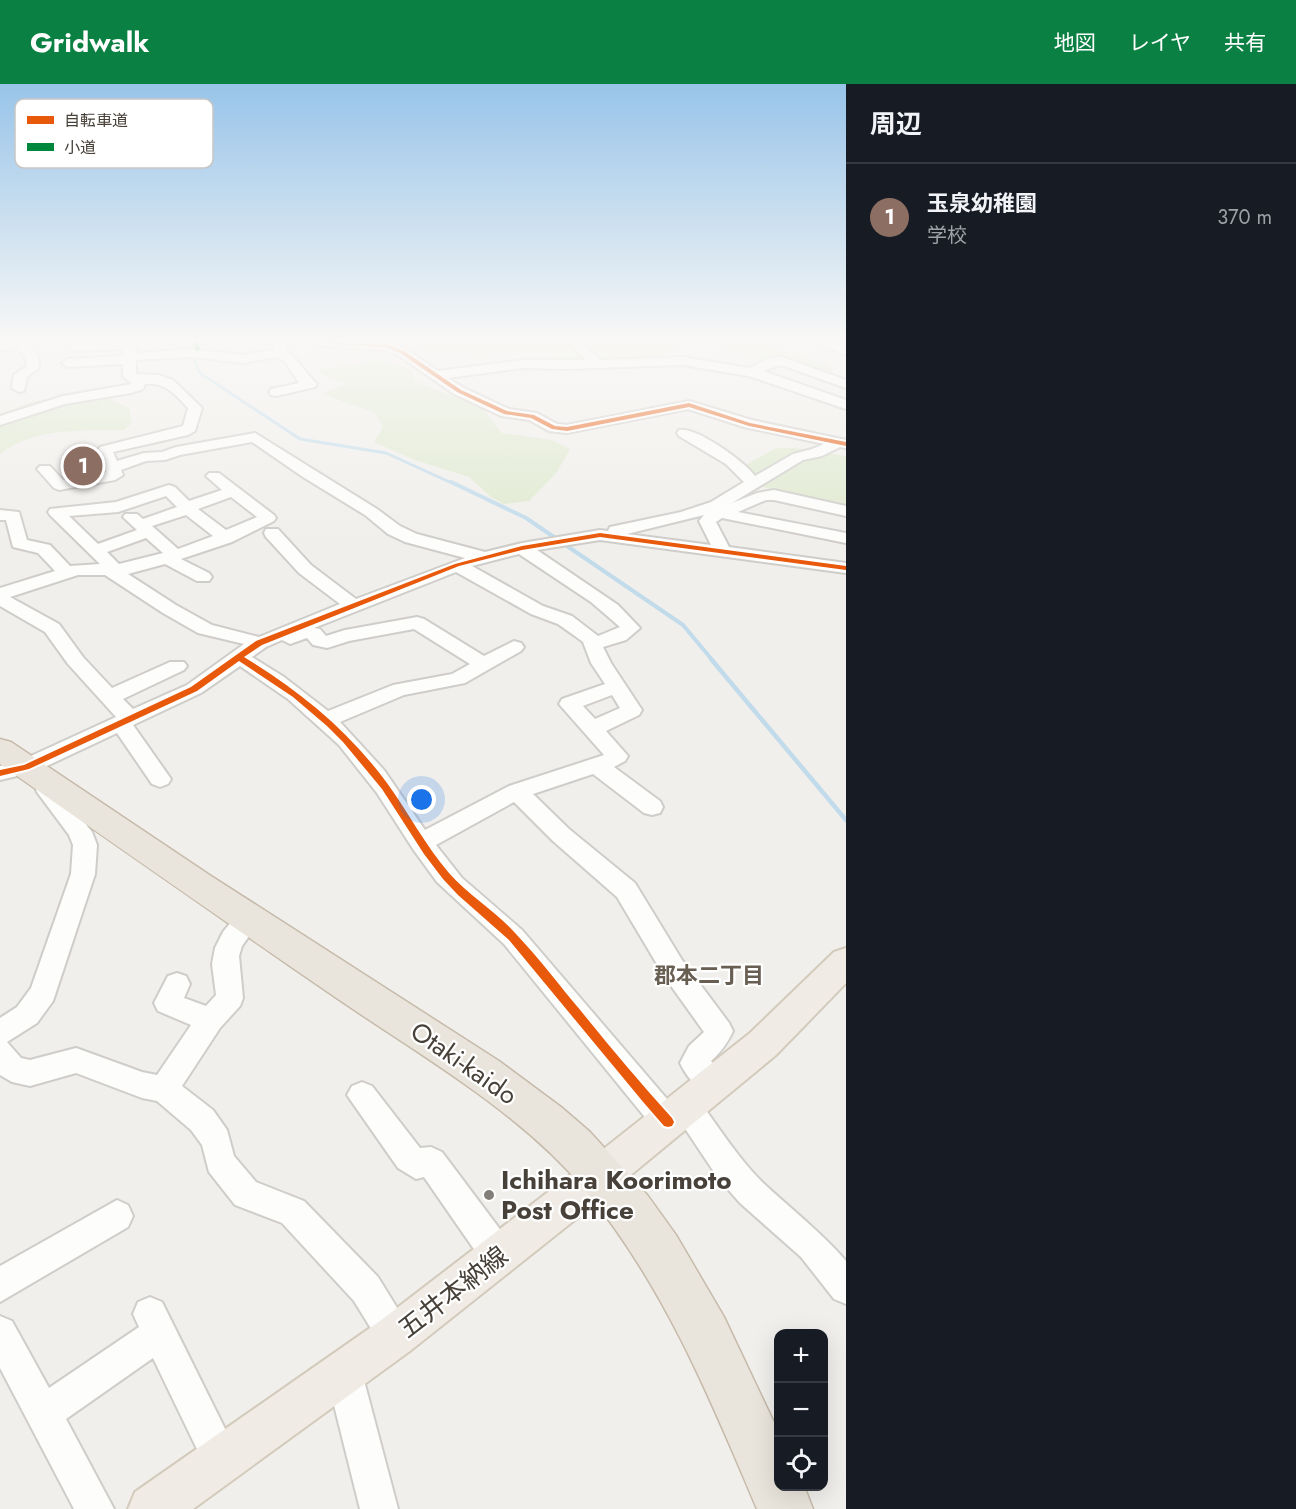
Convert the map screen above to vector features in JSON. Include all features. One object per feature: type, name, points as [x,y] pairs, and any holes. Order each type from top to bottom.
[{"type":"highway","name":"Otaki-kaido","points":[[17,766],[507,1090],[571,1145],[601,1175],[654,1245],[682,1288],[709,1336],[785,1509]]},
{"type":"main road","name":"五井本納線","points":[[152,1509],[395,1336],[499,1256],[763,1044],[846,961]]},
{"type":"street","points":[[0,421],[38,408]]},
{"type":"street","points":[[45,469],[59,485],[115,476],[105,450],[183,432],[190,428],[195,408]]},
{"type":"street","points":[[497,408],[512,414],[532,416],[561,429],[670,408]]},
{"type":"street","points":[[700,408],[749,424],[842,443]]},
{"type":"street","points":[[684,433],[746,472],[753,484]]},
{"type":"street","points":[[113,468],[144,458],[165,456],[176,451],[255,437],[308,474],[371,512],[394,530],[411,538],[483,557]]},
{"type":"street","points":[[0,1034],[27,1015],[43,993],[84,874],[85,845],[82,838],[57,806],[17,766],[126,721],[194,689],[246,653],[354,606],[457,565],[522,548],[600,535],[685,516],[717,506],[798,457],[817,453],[842,443]]},
{"type":"street","points":[[0,596],[67,573],[91,568],[111,571],[128,569],[171,557],[225,538],[268,518],[214,476]]},
{"type":"street","points":[[111,571],[111,565],[56,512],[118,507],[169,490],[188,509],[225,538]]},
{"type":"street","points":[[96,550],[188,509],[194,504],[233,491]]},
{"type":"street","points":[[723,551],[707,521],[719,513],[763,496],[774,495],[846,511]]},
{"type":"street","points":[[118,507],[144,529],[171,557],[203,577]]},
{"type":"street","points":[[719,513],[846,538]]},
{"type":"street","points":[[0,515],[13,515],[19,543],[44,549],[67,573]]},
{"type":"street","points":[[272,533],[305,569],[354,606]]},
{"type":"street","points":[[600,535],[846,568]]},
{"type":"street","points":[[522,548],[607,606],[631,628],[619,636],[592,644]]},
{"type":"street","points":[[457,565],[537,610],[565,620],[582,632],[592,644],[632,710],[592,729]]},
{"type":"street","points":[[111,571],[207,630],[241,636],[246,653],[327,720],[376,775],[447,878],[511,935],[618,1068],[690,1104],[729,1168],[812,1246],[846,1287]]},
{"type":"street","points":[[0,596],[52,628],[62,639],[75,660],[110,697],[160,779]]},
{"type":"street","points":[[246,653],[307,632],[327,642],[345,636],[417,623],[484,664]]},
{"type":"street","points":[[327,720],[400,689],[458,679],[514,647]]},
{"type":"street","points":[[110,697],[177,666]]},
{"type":"street","points":[[421,843],[472,813],[517,791],[596,765],[616,756],[569,704],[616,687]]},
{"type":"street","points":[[596,765],[652,807]]},
{"type":"street","points":[[517,791],[561,835],[614,879],[630,897],[673,968],[719,1030],[716,1040],[696,1057],[690,1104]]},
{"type":"street","points":[[164,1089],[210,1020],[230,998],[223,958],[230,940],[248,919]]},
{"type":"street","points":[[177,984],[168,1003],[210,1020]]},
{"type":"street","points":[[0,1052],[12,1069],[30,1073],[76,1060],[142,1085],[164,1089],[202,1120],[216,1140],[220,1162],[246,1194],[275,1203],[293,1212],[366,1288],[395,1336]]},
{"type":"street","points":[[362,1095],[409,1158],[416,1164],[431,1162],[499,1256]]},
{"type":"street","points":[[0,1285],[117,1216]]},
{"type":"street","points":[[42,1414],[155,1324],[222,1461]]},
{"type":"street","points":[[0,1333],[95,1509]]},
{"type":"street","points":[[344,1373],[380,1509]]},
{"type":"green space","points":[[15,408],[129,408],[132,423],[124,430],[59,432],[44,435],[14,445],[0,454],[0,414]]},
{"type":"green space","points":[[364,408],[482,408],[502,433],[551,440],[570,449],[557,472],[529,501],[504,504],[491,497],[469,477],[415,460],[374,442],[383,427],[374,412]]},
{"type":"green space","points":[[776,448],[794,448],[846,456],[846,507],[774,491],[731,473]]},
{"type":"waterway","points":[[254,408],[300,439],[386,453],[454,484]]},
{"type":"waterway","points":[[451,482],[526,518],[683,625],[713,661]]},
{"type":"waterway","points":[[711,659],[846,820]]},
{"type":"cycle path","points":[[496,408],[506,413],[532,416],[554,428],[567,429],[671,408]]},
{"type":"cycle path","points":[[700,408],[749,424],[846,444]]},
{"type":"cycle path","points":[[0,773],[26,767],[194,689],[259,643],[457,565],[522,548],[600,535],[846,568]]},
{"type":"cycle path","points":[[239,657],[277,681],[313,709],[362,757],[446,876],[513,937],[668,1122]]},
{"type":"place","name":"玉泉幼稚園","points":[[83,466]]},
{"type":"place","name":"Ichihara Koorimoto Post Office","points":[[489,1195]]},
{"type":"district","name":"郡本二丁目","points":[[709,975]]}]
